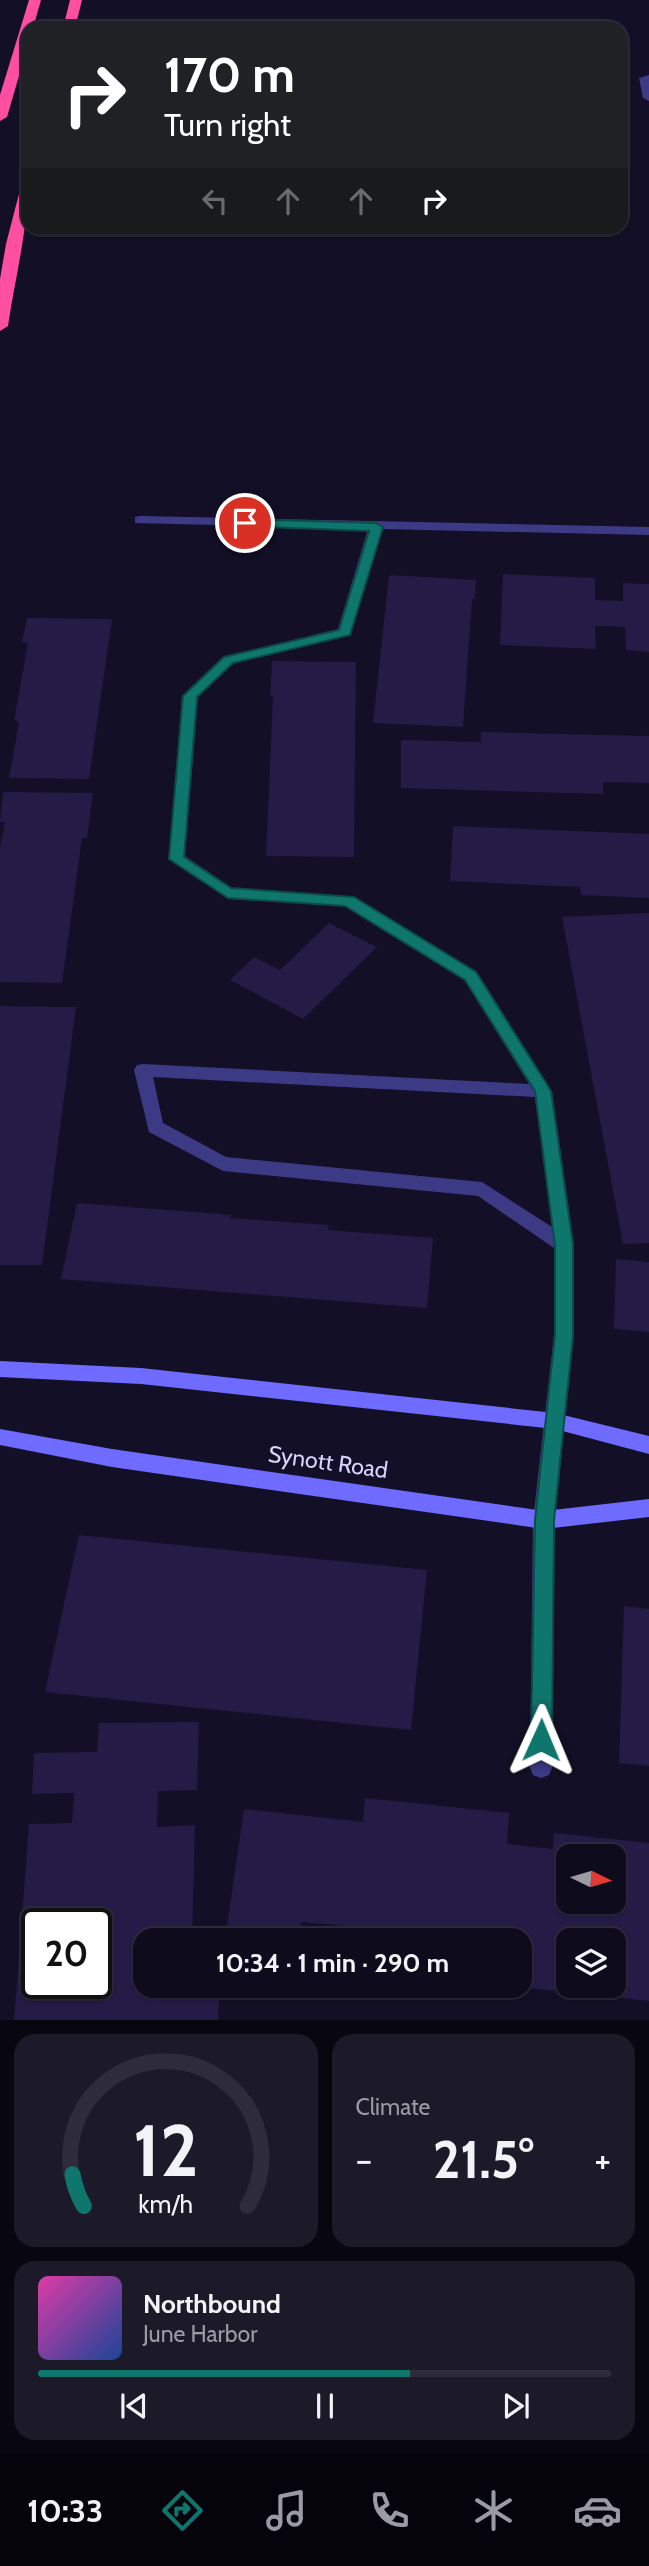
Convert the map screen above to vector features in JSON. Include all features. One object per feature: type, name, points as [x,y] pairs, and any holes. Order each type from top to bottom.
[{"type":"highway","points":[[29,21],[35,0]]},
{"type":"highway","points":[[71,21],[76,0]]},
{"type":"highway","points":[[0,117],[21,47]]},
{"type":"highway","points":[[0,326],[13,244],[21,214]]},
{"type":"street","points":[[0,1368],[141,1376],[555,1421],[649,1445]]},
{"type":"street","name":"Synott Road","points":[[0,1437],[112,1458],[544,1520],[649,1508]]},
{"type":"lane","points":[[649,78],[644,78],[649,98]]},
{"type":"lane","points":[[140,520],[649,531]]},
{"type":"lane","points":[[376,527],[345,632],[228,660],[190,696],[177,859],[228,893],[349,901],[471,976],[543,1091],[564,1245],[564,1335],[544,1520],[541,1768]]},
{"type":"lane","points":[[543,1091],[143,1070],[155,1127],[223,1164],[482,1189],[564,1245]]},
{"type":"building","points":[[503,574],[595,578],[595,600],[623,601],[623,583],[649,584],[649,652],[626,650],[625,627],[595,626],[596,649],[500,645]]},
{"type":"building","points":[[389,575],[476,580],[475,599],[472,599],[463,727],[373,723]]},
{"type":"building","points":[[27,618],[112,619],[89,779],[9,778],[19,722],[14,721],[28,643],[22,642]]},
{"type":"building","points":[[272,661],[356,662],[354,857],[266,856]]},
{"type":"building","points":[[481,732],[649,736],[649,783],[603,782],[603,794],[401,788],[401,740],[481,742]]},
{"type":"building","points":[[3,792],[93,793],[87,838],[82,838],[62,983],[0,982],[0,848],[5,822],[0,822]]},
{"type":"building","points":[[453,826],[649,834],[649,898],[581,895],[580,887],[450,881]]},
{"type":"building","points":[[649,913],[649,1243],[623,1244],[562,917]]},
{"type":"building","points":[[329,923],[377,947],[303,1019],[230,980],[254,957],[280,970]]},
{"type":"building","points":[[0,1006],[76,1007],[42,1265],[0,1265]]},
{"type":"building","points":[[77,1203],[232,1215],[230,1218],[329,1225],[328,1230],[433,1238],[427,1308],[61,1279]]},
{"type":"building","points":[[616,1259],[649,1262],[649,1332],[614,1329]]},
{"type":"building","points":[[79,1535],[427,1570],[411,1730],[45,1692]]},
{"type":"building","points":[[624,1606],[649,1609],[649,1766],[619,1763]]},
{"type":"building","points":[[199,1722],[197,1790],[158,1791],[157,1827],[195,1825],[192,1928],[133,1928],[133,1998],[219,1998],[218,2020],[14,2020],[21,1929],[21,1999],[112,1999],[112,1908],[23,1908],[29,1824],[72,1823],[74,1793],[32,1794],[34,1753],[97,1752],[99,1723]]},
{"type":"building","points":[[365,1798],[509,1813],[507,1844],[553,1849],[554,1833],[649,1843],[649,2001],[621,1998],[626,1998],[626,1928],[556,1928],[556,1991],[532,1988],[532,1928],[346,1928],[301,1922],[300,1928],[227,1928],[244,1809],[363,1822]]},
{"type":"route","points":[[245,523],[376,527],[345,632],[228,660],[190,696],[177,859],[228,893],[349,901],[471,976],[543,1091],[564,1245],[564,1335],[544,1520],[541,1740]]}]
